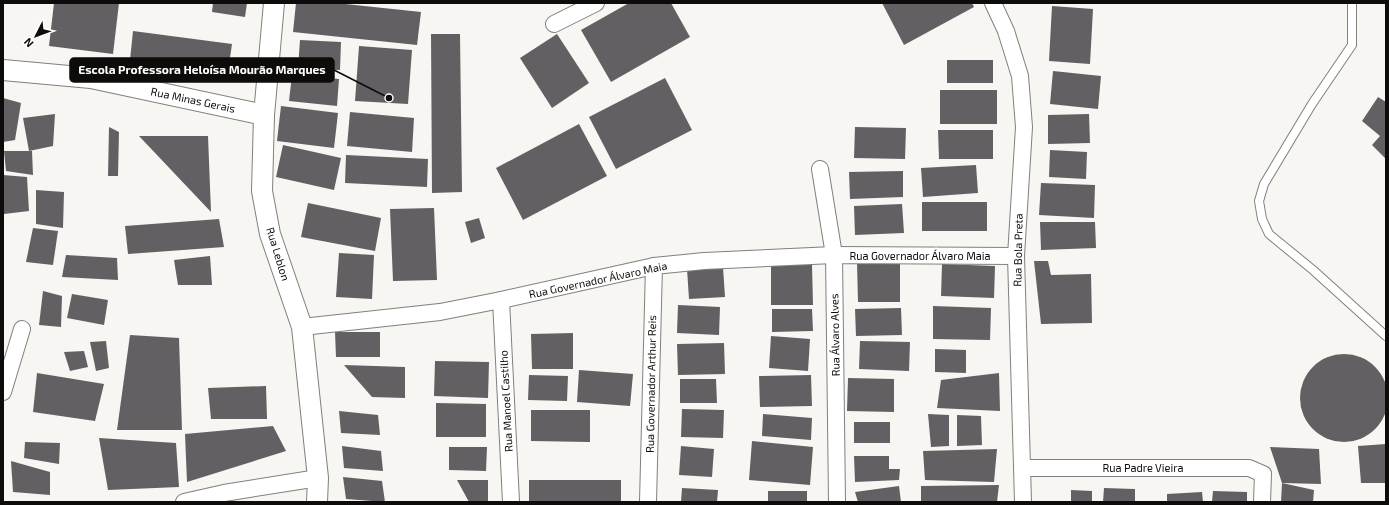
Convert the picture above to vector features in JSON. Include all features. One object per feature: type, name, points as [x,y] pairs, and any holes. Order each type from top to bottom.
[{"type":"street","name":"Rua Leblon","points":[[274,3],[264,115],[262,191],[270,234],[302,327],[318,478],[317,502]]},
{"type":"street","points":[[554,24],[596,3]]},
{"type":"street","name":"Rua Bola Preta","points":[[993,3],[1006,31],[1020,76],[1024,127],[1016,256],[1023,502]]},
{"type":"street","name":"Rua Minas Gerais","points":[[3,70],[91,78],[264,115]]},
{"type":"street","name":"Rua Álvaro Alves","points":[[820,169],[834,255],[838,502]]},
{"type":"street","name":"Rua Governador Álvaro Maia","points":[[302,327],[440,312],[654,266],[704,261],[834,255],[1016,256]]},
{"type":"street","name":"Rua Governador Arthur Reis","points":[[648,502],[654,266]]},
{"type":"street","name":"Rua Manoel Castilho","points":[[501,300],[511,502]]},
{"type":"street","points":[[3,392],[22,329]]},
{"type":"street","name":"Rua Padre Vieira","points":[[1023,468],[1249,468],[1262,474],[1262,502]]},
{"type":"street","points":[[184,502],[224,493],[318,478]]},
{"type":"lane","points":[[1352,3],[1352,45],[1312,104],[1264,184],[1259,201],[1262,219],[1269,234],[1313,270],[1386,336]]},
{"type":"building","points":[[54,3],[119,3],[113,54],[49,46]]},
{"type":"building","points":[[213,3],[247,3],[245,17],[212,12]]},
{"type":"building","points":[[296,3],[336,3],[421,12],[417,45],[293,32]]},
{"type":"building","points":[[629,3],[671,3],[690,37],[611,82],[581,30]]},
{"type":"building","points":[[882,3],[972,3],[974,7],[904,45]]},
{"type":"building","points":[[1052,6],[1093,9],[1090,64],[1049,61]]},
{"type":"building","points":[[133,31],[232,44],[228,72],[130,60]]},
{"type":"building","points":[[431,34],[460,34],[462,192],[432,193]]},
{"type":"building","points":[[557,34],[589,83],[552,108],[520,58]]},
{"type":"building","points":[[300,40],[341,42],[340,70],[298,68]]},
{"type":"building","points":[[359,46],[412,50],[408,104],[355,101]]},
{"type":"building","points":[[947,60],[993,60],[993,83],[947,83]]},
{"type":"building","points":[[1053,71],[1101,76],[1098,109],[1050,104]]},
{"type":"building","points":[[292,75],[339,79],[337,106],[289,101]]},
{"type":"building","points":[[665,78],[692,130],[616,169],[589,117]]},
{"type":"building","points":[[940,90],[997,90],[997,124],[940,124]]},
{"type":"building","points":[[1378,97],[1386,102],[1386,159],[1372,145],[1380,136],[1362,121]]},
{"type":"building","points":[[3,98],[21,103],[15,140],[3,142]]},
{"type":"building","points":[[281,106],[338,113],[334,148],[277,141]]},
{"type":"building","points":[[350,112],[414,118],[412,152],[347,146]]},
{"type":"building","points":[[55,114],[53,146],[29,151],[23,118]]},
{"type":"building","points":[[1089,114],[1090,143],[1048,144],[1048,115]]},
{"type":"building","points":[[579,124],[607,176],[523,220],[496,168]]},
{"type":"building","points":[[109,127],[119,132],[118,176],[108,176]]},
{"type":"building","points":[[855,127],[906,128],[905,159],[854,158]]},
{"type":"building","points":[[938,130],[993,130],[993,159],[939,159]]},
{"type":"building","points":[[139,136],[208,136],[211,212]]},
{"type":"building","points":[[283,145],[341,158],[334,190],[276,177]]},
{"type":"building","points":[[1050,150],[1087,152],[1086,179],[1049,177]]},
{"type":"building","points":[[4,151],[32,151],[33,175],[6,171]]},
{"type":"building","points":[[346,155],[428,159],[427,187],[345,183]]},
{"type":"building","points":[[976,165],[978,193],[923,197],[921,168]]},
{"type":"building","points":[[903,171],[903,197],[850,199],[849,172]]},
{"type":"building","points":[[3,175],[27,177],[29,211],[4,214]]},
{"type":"building","points":[[1041,183],[1095,185],[1094,218],[1039,215]]},
{"type":"building","points":[[36,190],[64,192],[63,228],[36,224]]},
{"type":"building","points":[[922,202],[987,202],[987,231],[922,231]]},
{"type":"building","points":[[308,203],[381,218],[375,251],[301,237]]},
{"type":"building","points":[[902,204],[904,233],[855,235],[854,206]]},
{"type":"building","points":[[434,208],[437,280],[393,281],[390,209]]},
{"type":"building","points":[[479,218],[485,238],[471,243],[465,222]]},
{"type":"building","points":[[219,219],[224,247],[128,254],[125,226]]},
{"type":"building","points":[[1040,222],[1095,222],[1096,248],[1041,250]]},
{"type":"building","points":[[33,228],[58,231],[53,265],[26,262]]},
{"type":"building","points":[[339,253],[374,255],[372,299],[336,297]]},
{"type":"building","points":[[66,255],[117,258],[118,280],[62,277]]},
{"type":"building","points":[[210,256],[212,285],[178,285],[174,260]]},
{"type":"building","points":[[1034,261],[1048,261],[1051,275],[1091,274],[1092,323],[1041,324]]},
{"type":"building","points":[[857,263],[900,263],[900,302],[858,302]]},
{"type":"building","points":[[942,264],[995,266],[994,298],[941,296]]},
{"type":"building","points":[[771,265],[812,265],[813,305],[771,305]]},
{"type":"building","points":[[723,267],[725,297],[689,299],[687,269]]},
{"type":"building","points":[[43,291],[62,296],[61,327],[39,325]]},
{"type":"building","points":[[72,294],[108,300],[104,325],[67,318]]},
{"type":"building","points":[[678,305],[720,307],[719,335],[677,333]]},
{"type":"building","points":[[933,306],[991,308],[990,340],[933,339]]},
{"type":"building","points":[[901,308],[902,335],[856,336],[855,309]]},
{"type":"building","points":[[772,309],[812,309],[813,331],[772,332]]},
{"type":"building","points":[[335,332],[380,332],[380,357],[336,357]]},
{"type":"building","points":[[573,333],[573,369],[532,369],[531,334]]},
{"type":"building","points":[[130,335],[179,338],[182,430],[117,430]]},
{"type":"building","points":[[771,336],[810,339],[808,371],[769,368]]},
{"type":"building","points":[[106,341],[109,368],[96,371],[90,342]]},
{"type":"building","points":[[860,341],[910,342],[909,371],[859,369]]},
{"type":"building","points":[[724,343],[725,374],[678,375],[677,344]]},
{"type":"building","points":[[935,349],[966,350],[966,373],[935,372]]},
{"type":"building","points":[[84,351],[88,367],[70,371],[64,352]]},
{"type":"building","points":[[1344,354],[1361,358],[1375,367],[1384,381],[1388,398],[1384,415],[1375,429],[1361,438],[1344,442],[1327,438],[1313,429],[1304,415],[1300,398],[1304,381],[1313,367],[1327,358]]},
{"type":"building","points":[[435,361],[489,362],[488,398],[434,396]]},
{"type":"building","points":[[344,365],[405,367],[405,398],[372,397]]},
{"type":"building","points":[[579,370],[633,374],[630,406],[577,402]]},
{"type":"building","points":[[37,373],[104,384],[95,421],[33,412]]},
{"type":"building","points":[[999,373],[1000,411],[937,408],[941,380]]},
{"type":"building","points":[[529,375],[568,376],[567,401],[528,400]]},
{"type":"building","points":[[811,375],[812,406],[760,407],[759,376]]},
{"type":"building","points":[[848,378],[894,379],[894,412],[847,411]]},
{"type":"building","points":[[680,379],[716,379],[717,403],[680,403]]},
{"type":"building","points":[[266,386],[267,419],[211,419],[208,388]]},
{"type":"building","points":[[436,403],[486,404],[486,437],[436,437]]},
{"type":"building","points":[[682,409],[724,410],[723,438],[681,437]]},
{"type":"building","points":[[531,410],[590,410],[590,442],[531,441]]},
{"type":"building","points":[[339,411],[378,415],[380,435],[341,433]]},
{"type":"building","points":[[763,414],[812,418],[811,440],[762,436]]},
{"type":"building","points":[[928,414],[949,415],[949,446],[931,447]]},
{"type":"building","points":[[957,415],[981,416],[982,445],[957,446]]},
{"type":"building","points":[[854,422],[890,422],[890,443],[854,443]]},
{"type":"building","points":[[273,426],[286,451],[187,482],[185,434]]},
{"type":"building","points":[[99,438],[176,443],[179,487],[108,490]]},
{"type":"building","points":[[752,441],[813,447],[810,485],[749,480]]},
{"type":"building","points":[[25,442],[60,443],[59,464],[24,458]]},
{"type":"building","points":[[1386,444],[1386,483],[1361,483],[1358,446]]},
{"type":"building","points":[[342,446],[381,451],[383,471],[344,468]]},
{"type":"building","points":[[681,446],[714,449],[712,477],[679,475]]},
{"type":"building","points":[[449,447],[487,447],[486,471],[449,470]]},
{"type":"building","points":[[1270,447],[1319,449],[1321,484],[1282,483]]},
{"type":"building","points":[[997,449],[994,482],[925,480],[923,451]]},
{"type":"building","points":[[854,456],[889,456],[889,469],[900,469],[899,480],[855,482]]},
{"type":"building","points":[[11,461],[50,472],[50,495],[13,492]]},
{"type":"building","points":[[343,477],[382,481],[385,502],[346,499]]},
{"type":"building","points":[[457,480],[488,480],[488,502],[469,502]]},
{"type":"building","points":[[529,480],[621,480],[621,502],[529,502]]},
{"type":"building","points":[[1282,483],[1314,490],[1313,502],[1281,502]]},
{"type":"building","points":[[999,485],[997,502],[921,502],[921,486]]},
{"type":"building","points":[[899,486],[901,502],[858,502],[855,492]]},
{"type":"building","points":[[682,488],[718,490],[717,502],[681,502]]},
{"type":"building","points":[[1104,488],[1135,489],[1135,502],[1103,502]]},
{"type":"building","points":[[1071,490],[1092,491],[1092,502],[1071,502]]},
{"type":"building","points":[[768,491],[807,491],[807,502],[768,502]]},
{"type":"building","points":[[1213,491],[1247,492],[1247,502],[1212,502]]},
{"type":"building","points":[[1202,492],[1203,502],[1167,502],[1167,494]]},
{"type":"place","name":"Escola Professora Heloísa Mourão Marques","points":[[389,98]]}]
